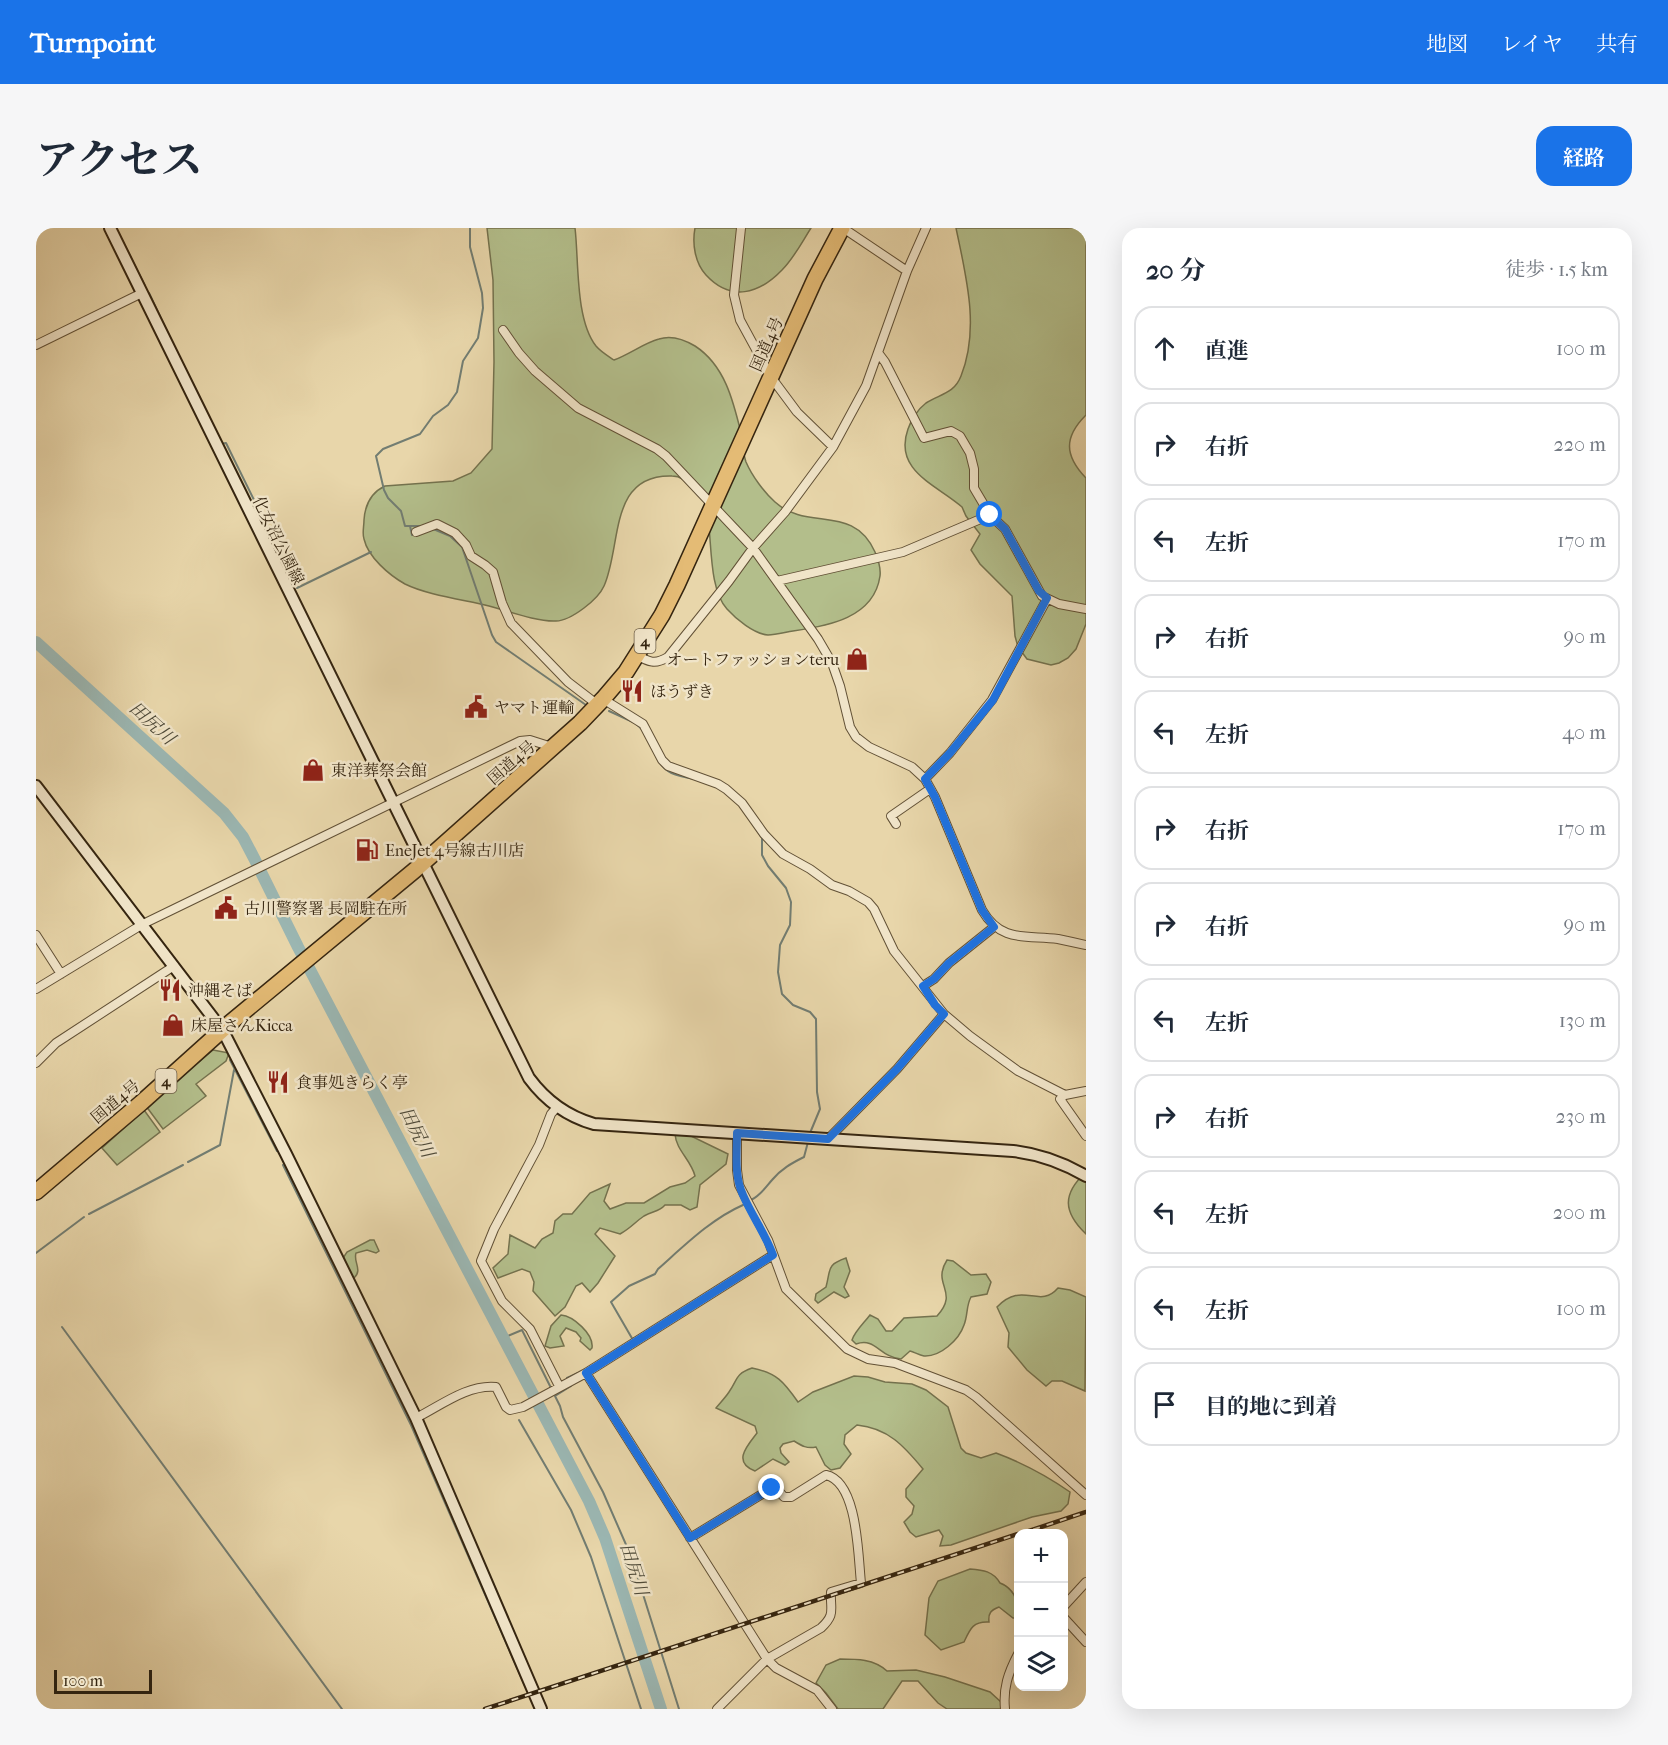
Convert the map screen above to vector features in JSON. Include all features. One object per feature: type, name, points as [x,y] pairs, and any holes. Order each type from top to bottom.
[{"type":"highway","name":"国道4号","points":[[36,1192],[422,864],[553,748],[601,702],[662,615],[815,279],[842,228]]},
{"type":"street","name":"化女沼公園線","points":[[110,228],[422,864],[529,1077],[541,1093],[557,1107],[579,1120],[594,1124],[1035,1154],[1054,1160],[1086,1176]]},
{"type":"street","points":[[741,228],[734,285],[735,307],[740,320],[771,377],[797,412],[834,447]]},
{"type":"street","points":[[842,228],[907,271]]},
{"type":"street","points":[[636,655],[652,663],[659,663],[668,657],[753,548],[785,512],[834,447],[866,386],[907,271],[926,228]]},
{"type":"street","points":[[36,345],[142,293]]},
{"type":"street","points":[[503,330],[535,371],[578,408],[657,449],[666,456],[753,548],[818,639],[832,663],[850,727],[856,737],[869,747],[912,767],[925,779],[982,910],[994,927],[1004,933],[1021,937],[1057,939],[1086,945]]},
{"type":"street","points":[[879,354],[924,438],[951,432],[960,436],[970,453],[976,492],[990,515],[1005,529],[1039,591],[1059,604],[1086,609]]},
{"type":"street","points":[[777,581],[905,551],[990,515]]},
{"type":"street","points":[[416,532],[437,524],[456,533],[466,545],[471,556],[493,572],[506,613],[512,623],[567,682],[643,724],[662,760],[668,766],[711,781],[726,789],[742,804],[764,834],[783,854],[832,885],[849,891],[868,902],[874,909],[894,951],[944,1014],[1008,1064],[1065,1095]]},
{"type":"street","points":[[925,779],[950,753],[993,700],[1047,598]]},
{"type":"street","points":[[36,989],[142,924],[520,741],[530,740],[553,748]]},
{"type":"street","points":[[36,786],[223,1031],[416,1418],[541,1709]]},
{"type":"street","points":[[896,824],[891,816],[930,789]]},
{"type":"street","points":[[923,986],[994,927]]},
{"type":"street","points":[[36,935],[61,974]]},
{"type":"street","points":[[36,1063],[56,1043],[174,966]]},
{"type":"street","points":[[828,1139],[897,1069],[944,1014]]},
{"type":"street","points":[[1086,1090],[1065,1095],[1060,1099],[1086,1136]]},
{"type":"street","points":[[557,1107],[551,1114],[539,1145],[494,1229],[481,1261],[502,1301],[530,1329],[559,1386]]},
{"type":"street","points":[[737,1133],[736,1170],[742,1195],[768,1240],[786,1289],[847,1349],[868,1359],[895,1363],[966,1390],[1086,1495]]},
{"type":"street","points":[[416,1418],[471,1390],[484,1386],[496,1387],[510,1410],[522,1407],[586,1373],[773,1255]]},
{"type":"street","points":[[586,1373],[768,1659],[776,1668],[817,1690],[832,1709]]},
{"type":"street","points":[[690,1538],[772,1488],[776,1488],[784,1497],[791,1497],[826,1475],[837,1479],[843,1485],[850,1502],[861,1583],[831,1593],[833,1612],[827,1623],[768,1659],[717,1709]]},
{"type":"street","points":[[1068,1601],[1086,1582]]},
{"type":"street","points":[[1068,1622],[1086,1642]]},
{"type":"street","points":[[1005,1709],[1003,1691],[1014,1662]]},
{"type":"green space","points":[[487,228],[575,228],[579,289],[584,321],[596,346],[614,360],[664,338],[687,342],[706,354],[721,375],[732,399],[746,462],[767,494],[788,511],[801,516],[842,523],[855,528],[866,537],[875,552],[880,570],[876,590],[869,602],[859,611],[847,617],[807,629],[768,635],[757,632],[746,625],[727,609],[717,590],[705,501],[685,481],[675,476],[651,479],[637,487],[627,499],[604,586],[587,606],[563,620],[548,621],[531,618],[424,591],[405,584],[380,565],[366,546],[363,535],[366,509],[369,500],[376,492],[385,486],[453,481],[471,473],[492,449],[493,280]]},
{"type":"green space","points":[[695,228],[811,228],[794,255],[773,278],[754,289],[735,292],[716,284],[702,270],[695,253]]},
{"type":"green space","points":[[956,228],[1086,228],[1086,415],[1074,431],[1070,446],[1074,462],[1086,478],[1086,624],[1076,649],[1068,658],[1051,665],[1027,659],[1018,647],[1012,596],[980,564],[971,550],[980,534],[962,507],[920,476],[907,456],[905,444],[913,418],[926,403],[955,387],[967,358],[970,340],[969,302]]},
{"type":"green space","points":[[213,1050],[229,1053],[226,1061],[196,1084],[206,1096],[163,1129],[146,1106]]},
{"type":"green space","points":[[144,1110],[160,1132],[117,1165],[102,1148]]},
{"type":"green space","points":[[675,1134],[689,1135],[728,1154],[726,1164],[700,1185],[697,1207],[690,1210],[681,1205],[665,1205],[644,1216],[620,1234],[600,1228],[595,1234],[615,1256],[590,1292],[582,1283],[576,1286],[565,1307],[555,1316],[533,1291],[534,1282],[530,1272],[522,1269],[498,1278],[493,1268],[508,1254],[510,1235],[535,1248],[542,1239],[553,1233],[555,1221],[563,1214],[572,1214],[590,1193],[610,1184],[604,1201],[610,1209],[626,1203],[644,1203],[670,1187],[685,1183],[695,1176],[678,1145]]},
{"type":"green space","points":[[1086,1172],[1086,1234],[1073,1218],[1068,1203],[1073,1188]]},
{"type":"green space","points":[[374,1240],[379,1251],[376,1253],[367,1250],[356,1253],[358,1272],[354,1278],[343,1258],[347,1252]]},
{"type":"green space","points":[[846,1258],[850,1271],[844,1287],[849,1296],[845,1298],[834,1292],[818,1303],[815,1300],[816,1294],[826,1287],[830,1268]]},
{"type":"green space","points":[[947,1260],[953,1261],[971,1275],[986,1274],[991,1282],[987,1294],[971,1297],[962,1331],[948,1346],[930,1356],[910,1351],[901,1359],[888,1355],[868,1343],[856,1344],[852,1340],[870,1315],[878,1319],[886,1331],[892,1331],[904,1318],[937,1316],[946,1300],[942,1276]]},
{"type":"green space","points":[[1058,1288],[1086,1297],[1085,1391],[1062,1381],[1052,1381],[1046,1386],[1027,1370],[1008,1347],[1009,1333],[997,1307],[1006,1299],[1015,1296],[1044,1296]]},
{"type":"green space","points":[[561,1315],[577,1322],[586,1332],[592,1343],[590,1350],[580,1341],[581,1338],[576,1332],[566,1328],[560,1336],[564,1346],[550,1348],[545,1346],[551,1326]]},
{"type":"green space","points":[[752,1368],[779,1379],[798,1402],[813,1392],[854,1376],[912,1384],[926,1390],[948,1407],[961,1448],[966,1453],[981,1458],[996,1453],[1044,1475],[1070,1492],[1068,1504],[1061,1511],[1032,1517],[951,1545],[940,1546],[943,1536],[939,1530],[916,1537],[904,1522],[912,1514],[914,1506],[906,1497],[906,1489],[923,1469],[909,1453],[886,1434],[857,1425],[845,1435],[844,1444],[851,1454],[840,1468],[831,1470],[825,1465],[816,1447],[805,1447],[794,1441],[783,1444],[780,1448],[781,1453],[789,1462],[785,1465],[773,1459],[755,1471],[744,1463],[743,1458],[746,1448],[757,1433],[755,1426],[716,1408],[740,1375]]},
{"type":"green space","points":[[970,1569],[991,1574],[1013,1593],[1014,1618],[999,1607],[996,1608],[990,1614],[989,1622],[976,1624],[964,1642],[941,1650],[925,1635],[929,1598],[938,1581]]},
{"type":"green space","points":[[840,1659],[871,1662],[887,1671],[916,1670],[945,1677],[990,1692],[1001,1702],[1001,1709],[947,1709],[938,1703],[918,1681],[902,1681],[883,1709],[838,1709],[816,1683],[826,1665]]},
{"type":"waterway","points":[[116,228],[145,286]]},
{"type":"waterway","points":[[423,526],[405,526],[401,511],[388,498],[384,490],[376,456],[383,449],[420,434],[433,416],[448,405],[457,392],[463,361],[478,338],[483,308],[482,293],[470,247],[470,228]]},
{"type":"waterway","points":[[149,293],[173,344]]},
{"type":"waterway","points":[[220,444],[226,443],[258,508]]},
{"type":"waterway","points":[[262,515],[297,588],[371,552]]},
{"type":"waterway","points":[[410,526],[412,535]]},
{"type":"waterway","points":[[431,528],[450,536],[462,547],[496,642],[586,705]]},
{"type":"waterway","name":"田尻川","points":[[36,642],[224,813],[243,837],[298,947],[589,1501],[605,1538],[661,1709]]},
{"type":"waterway","points":[[609,711],[635,723],[643,730]]},
{"type":"waterway","points":[[656,756],[667,770],[695,779]]},
{"type":"waterway","points":[[742,808],[762,838],[762,855],[786,888],[791,902],[790,925],[780,945],[778,972],[782,994],[793,1005],[810,1012],[816,1019],[817,1092],[820,1109],[810,1133]]},
{"type":"waterway","points":[[230,1060],[277,1151]]},
{"type":"waterway","points":[[188,1162],[220,1145],[234,1070]]},
{"type":"waterway","points":[[751,1200],[760,1194],[783,1169],[804,1157],[808,1142]]},
{"type":"waterway","points":[[89,1214],[183,1165]]},
{"type":"waterway","points":[[283,1165],[411,1425],[525,1686]]},
{"type":"waterway","points":[[633,1340],[611,1302],[629,1286],[655,1274],[709,1225],[743,1205]]},
{"type":"waterway","points":[[36,1253],[84,1217]]},
{"type":"waterway","points":[[62,1327],[342,1709]]},
{"type":"waterway","points":[[503,1338],[522,1330],[550,1386]]},
{"type":"waterway","points":[[567,1378],[578,1373]]},
{"type":"waterway","points":[[570,1384],[571,1386],[555,1396],[563,1417],[603,1492],[631,1556],[679,1709]]},
{"type":"waterway","points":[[519,1420],[571,1510],[591,1557],[641,1709]]},
{"type":"railway","points":[[1035,1529],[1086,1512]]},
{"type":"railway","points":[[485,1709],[1014,1535]]},
{"type":"place","name":"オートファッションteru","points":[[857,659]]},
{"type":"place","name":"ほうずき","points":[[632,691]]},
{"type":"place","name":"ヤマト運輸","points":[[476,707]]},
{"type":"place","name":"東洋葬祭会館","points":[[313,770]]},
{"type":"place","name":"EneJet 4号線古川店","points":[[367,850]]},
{"type":"place","name":"古川警察署 長岡駐在所","points":[[226,908]]},
{"type":"place","name":"沖縄そば","points":[[170,990]]},
{"type":"place","name":"床屋さんKicca","points":[[173,1025]]},
{"type":"place","name":"食事処きらく亭","points":[[278,1082]]},
{"type":"route","points":[[772,1488],[690,1538],[586,1373],[773,1255],[768,1240],[742,1195],[736,1170],[737,1133],[828,1139],[897,1069],[944,1014],[935,1005],[923,986],[994,927],[982,910],[935,797],[925,779],[950,753],[993,700],[1047,598],[1042,596],[1005,529],[990,515]]}]
